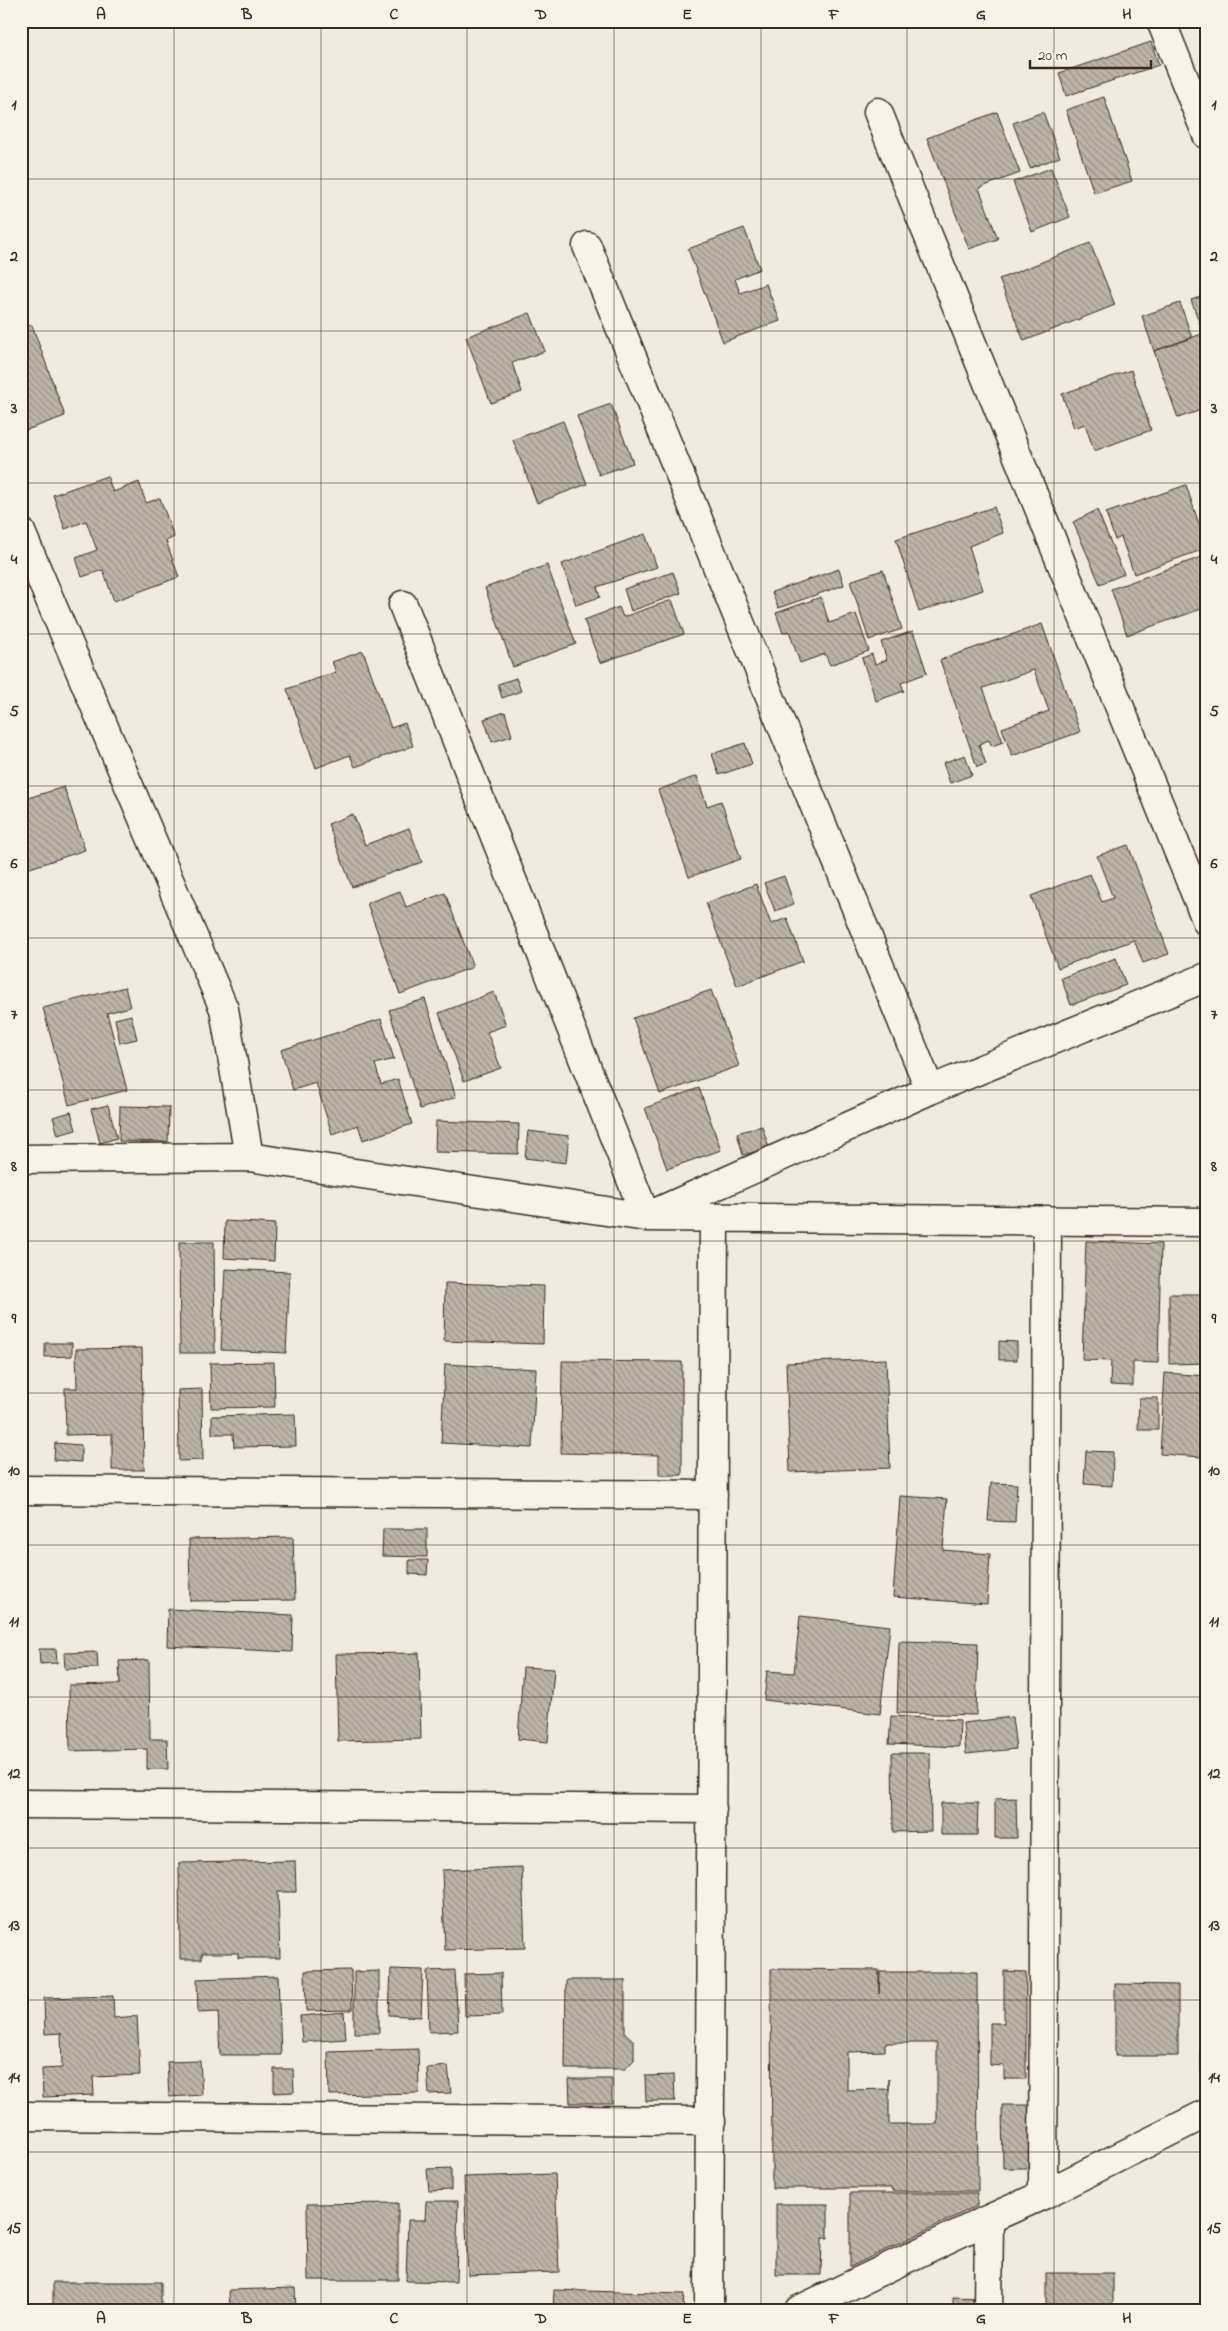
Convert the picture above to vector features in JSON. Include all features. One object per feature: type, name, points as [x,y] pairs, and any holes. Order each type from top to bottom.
[{"type":"street","points":[[1161,21],[1207,135]]},
{"type":"street","points":[[878,112],[1207,922]]},
{"type":"street","points":[[587,246],[930,1090]]},
{"type":"street","points":[[21,532],[224,1008],[249,1157]]},
{"type":"street","points":[[403,606],[646,1217]]},
{"type":"street","points":[[646,1217],[930,1090],[1207,977]]},
{"type":"street","points":[[21,1159],[249,1157],[646,1217],[1207,1222]]},
{"type":"street","points":[[709,2310],[714,1218]]},
{"type":"street","points":[[1043,2195],[1047,1220]]},
{"type":"street","points":[[21,1490],[713,1495]]},
{"type":"street","points":[[21,1804],[712,1809]]},
{"type":"street","points":[[798,2310],[1043,2195],[1207,2113]]},
{"type":"street","points":[[21,2116],[711,2121]]},
{"type":"street","points":[[988,2310],[989,2219]]},
{"type":"building","points":[[1151,42],[1159,65],[1066,96],[1059,73]]},
{"type":"building","points":[[1104,97],[1132,181],[1094,193],[1066,110]]},
{"type":"building","points":[[997,112],[1020,173],[979,188],[998,239],[969,249],[927,138]]},
{"type":"building","points":[[1043,112],[1060,157],[1030,168],[1013,123]]},
{"type":"building","points":[[1051,168],[1070,217],[1032,232],[1013,182]]},
{"type":"building","points":[[744,228],[760,269],[735,279],[740,293],[766,284],[780,321],[723,342],[688,249]]},
{"type":"building","points":[[1090,243],[1115,305],[1024,341],[999,279]]},
{"type":"building","points":[[1207,295],[1207,325],[1201,327],[1191,300]]},
{"type":"building","points":[[1180,303],[1192,338],[1154,351],[1142,316]]},
{"type":"building","points":[[530,313],[545,351],[512,363],[522,392],[491,403],[466,337]]},
{"type":"building","points":[[32,325],[65,416],[21,432],[21,328]]},
{"type":"building","points":[[1207,332],[1207,408],[1178,418],[1154,351]]},
{"type":"building","points":[[1131,370],[1151,430],[1094,451],[1085,424],[1074,428],[1062,394]]},
{"type":"building","points":[[611,404],[633,463],[599,475],[577,416]]},
{"type":"building","points":[[563,421],[587,484],[537,503],[513,440]]},
{"type":"building","points":[[107,476],[113,492],[139,482],[146,503],[160,498],[174,537],[166,541],[179,577],[114,601],[103,570],[82,577],[76,558],[97,550],[86,521],[65,529],[53,495]]},
{"type":"building","points":[[1186,485],[1207,548],[1134,574],[1121,537],[1115,540],[1106,513]]},
{"type":"building","points":[[994,507],[1003,533],[969,546],[983,590],[919,612],[896,539]]},
{"type":"building","points":[[1097,510],[1124,574],[1100,584],[1073,522]]},
{"type":"building","points":[[645,534],[657,567],[597,587],[600,597],[576,605],[562,564]]},
{"type":"building","points":[[1207,555],[1207,607],[1127,635],[1111,589]]},
{"type":"building","points":[[547,565],[576,644],[513,667],[485,588]]},
{"type":"building","points":[[839,569],[844,585],[778,608],[772,592]]},
{"type":"building","points":[[883,570],[902,629],[869,640],[850,581]]},
{"type":"building","points":[[673,572],[681,593],[631,611],[624,589]]},
{"type":"building","points":[[821,597],[829,623],[856,614],[869,651],[830,665],[825,654],[800,663],[789,631],[783,633],[776,613]]},
{"type":"building","points":[[672,600],[684,634],[600,663],[584,620],[619,607],[623,617]]},
{"type":"building","points":[[1042,624],[1080,732],[1012,756],[1002,728],[1049,711],[1034,670],[983,688],[1003,742],[992,746],[989,740],[979,744],[986,764],[977,767],[940,660]]},
{"type":"building","points":[[913,631],[927,673],[901,683],[904,691],[876,701],[862,658],[872,654],[875,664],[887,660],[881,642]]},
{"type":"building","points":[[363,651],[391,728],[405,723],[413,746],[355,767],[350,755],[316,768],[287,689],[336,672],[332,662]]},
{"type":"building","points":[[516,678],[521,691],[502,698],[498,684]]},
{"type":"building","points":[[505,712],[512,736],[492,742],[484,719]]},
{"type":"building","points":[[745,743],[752,764],[719,775],[712,754]]},
{"type":"building","points":[[965,755],[972,775],[950,783],[943,763]]},
{"type":"building","points":[[697,776],[707,806],[721,801],[741,859],[689,877],[658,790]]},
{"type":"building","points":[[64,787],[85,850],[21,871],[21,800]]},
{"type":"building","points":[[353,814],[365,845],[409,828],[422,862],[352,887],[328,824]]},
{"type":"building","points":[[1128,845],[1169,954],[1143,963],[1134,940],[1058,968],[1031,896],[1090,874],[1102,902],[1113,898],[1097,856]]},
{"type":"building","points":[[784,876],[794,904],[775,911],[764,883]]},
{"type":"building","points":[[756,884],[771,924],[787,918],[803,961],[737,986],[706,903]]},
{"type":"building","points":[[400,891],[406,907],[445,893],[473,967],[400,994],[367,903]]},
{"type":"building","points":[[1116,958],[1126,985],[1071,1005],[1061,978]]},
{"type":"building","points":[[125,987],[130,1007],[107,1013],[127,1090],[69,1105],[43,1008]]},
{"type":"building","points":[[711,990],[739,1066],[660,1094],[633,1018]]},
{"type":"building","points":[[494,992],[506,1025],[487,1032],[501,1068],[464,1081],[439,1013]]},
{"type":"building","points":[[425,999],[456,1097],[420,1109],[389,1010]]},
{"type":"building","points":[[131,1015],[137,1039],[120,1043],[115,1019]]},
{"type":"building","points":[[381,1019],[394,1059],[375,1064],[381,1084],[398,1079],[412,1124],[363,1140],[358,1125],[332,1134],[316,1083],[293,1090],[281,1050]]},
{"type":"building","points":[[699,1088],[721,1150],[667,1169],[645,1108]]},
{"type":"building","points":[[108,1105],[117,1138],[100,1143],[91,1109]]},
{"type":"building","points":[[120,1106],[169,1107],[168,1142],[119,1141]]},
{"type":"building","points":[[71,1112],[76,1130],[58,1135],[53,1117]]},
{"type":"building","points":[[436,1121],[519,1124],[518,1154],[435,1152]]},
{"type":"building","points":[[762,1126],[769,1148],[743,1155],[737,1133]]},
{"type":"building","points":[[528,1131],[569,1136],[566,1163],[525,1158]]},
{"type":"building","points":[[225,1221],[275,1224],[274,1261],[224,1258]]},
{"type":"building","points":[[1086,1241],[1161,1244],[1158,1363],[1133,1362],[1133,1386],[1110,1385],[1111,1361],[1082,1360]]},
{"type":"building","points":[[179,1242],[214,1242],[215,1353],[180,1353]]},
{"type":"building","points":[[225,1269],[290,1272],[286,1353],[221,1350]]},
{"type":"building","points":[[445,1283],[544,1286],[543,1344],[444,1341]]},
{"type":"building","points":[[1169,1294],[1207,1294],[1207,1363],[1169,1364]]},
{"type":"building","points":[[999,1341],[1017,1342],[1017,1360],[999,1360]]},
{"type":"building","points":[[45,1343],[72,1343],[72,1356],[45,1357]]},
{"type":"building","points":[[142,1348],[144,1470],[112,1470],[112,1434],[66,1435],[65,1388],[77,1388],[76,1349]]},
{"type":"building","points":[[886,1359],[890,1468],[790,1472],[786,1363]]},
{"type":"building","points":[[562,1361],[682,1362],[682,1475],[659,1475],[659,1455],[561,1453]]},
{"type":"building","points":[[274,1362],[275,1407],[211,1408],[210,1363]]},
{"type":"building","points":[[445,1364],[536,1369],[532,1448],[441,1443]]},
{"type":"building","points":[[1165,1373],[1207,1376],[1202,1457],[1160,1454]]},
{"type":"building","points":[[202,1389],[203,1460],[179,1461],[178,1390]]},
{"type":"building","points":[[1139,1398],[1158,1398],[1158,1430],[1138,1430]]},
{"type":"building","points":[[295,1414],[296,1446],[234,1447],[233,1434],[212,1434],[212,1416]]},
{"type":"building","points":[[55,1443],[81,1445],[81,1462],[54,1460]]},
{"type":"building","points":[[1086,1451],[1113,1452],[1112,1486],[1084,1484]]},
{"type":"building","points":[[991,1483],[1017,1484],[1015,1522],[988,1521]]},
{"type":"building","points":[[900,1496],[947,1499],[943,1550],[990,1554],[987,1604],[893,1597]]},
{"type":"building","points":[[383,1529],[427,1529],[427,1557],[382,1556]]},
{"type":"building","points":[[293,1537],[295,1600],[190,1601],[189,1539]]},
{"type":"building","points":[[409,1560],[428,1560],[427,1575],[409,1574]]},
{"type":"building","points":[[168,1609],[293,1615],[292,1652],[167,1646]]},
{"type":"building","points":[[800,1616],[890,1626],[880,1714],[764,1700],[767,1671],[794,1673]]},
{"type":"building","points":[[899,1641],[978,1643],[976,1715],[897,1713]]},
{"type":"building","points":[[39,1649],[56,1649],[57,1663],[40,1664]]},
{"type":"building","points":[[97,1652],[98,1668],[65,1669],[64,1653]]},
{"type":"building","points":[[419,1653],[421,1739],[338,1741],[336,1654]]},
{"type":"building","points":[[149,1660],[150,1739],[167,1739],[168,1769],[147,1769],[147,1749],[70,1751],[69,1685],[120,1684],[119,1661]]},
{"type":"building","points":[[523,1667],[554,1669],[548,1742],[518,1739]]},
{"type":"building","points":[[891,1716],[960,1720],[959,1747],[889,1744]]},
{"type":"building","points":[[1012,1717],[1016,1749],[966,1754],[963,1723]]},
{"type":"building","points":[[892,1753],[930,1753],[931,1831],[893,1832]]},
{"type":"building","points":[[1016,1798],[1017,1838],[995,1838],[995,1799]]},
{"type":"building","points":[[941,1803],[978,1803],[977,1835],[941,1835]]},
{"type":"building","points":[[295,1861],[296,1892],[278,1892],[280,1958],[238,1958],[238,1953],[202,1953],[202,1959],[180,1959],[179,1863]]},
{"type":"building","points":[[522,1867],[525,1948],[445,1950],[442,1870]]},
{"type":"building","points":[[391,1969],[423,1970],[421,2017],[389,2015]]},
{"type":"building","points":[[771,1969],[879,1970],[879,1994],[880,1972],[977,1972],[978,2191],[892,2191],[892,2188],[772,2188]],"holes":[[[885,2043],[937,2043],[937,2124],[889,2124],[889,2089],[847,2090],[847,2052],[885,2051]]]},
{"type":"building","points":[[351,1970],[352,2010],[306,2011],[305,1971]]},
{"type":"building","points":[[455,1970],[458,2031],[429,2032],[427,1971]]},
{"type":"building","points":[[379,1971],[379,2033],[354,2033],[354,1972]]},
{"type":"building","points":[[1004,1971],[1026,1972],[1026,2079],[1004,2079],[1004,2066],[990,2065],[990,2023],[1004,2023]]},
{"type":"building","points":[[501,1973],[502,2015],[465,2016],[464,1974]]},
{"type":"building","points":[[278,1976],[281,2055],[220,2055],[218,2012],[198,2013],[197,1979]]},
{"type":"building","points":[[566,1980],[625,1980],[625,2033],[634,2041],[634,2060],[625,2069],[565,2069]]},
{"type":"building","points":[[1115,1984],[1178,1985],[1178,2056],[1115,2056]]},
{"type":"building","points":[[113,1996],[114,2018],[137,2016],[140,2075],[93,2077],[94,2095],[43,2097],[42,2069],[62,2068],[61,2033],[45,2034],[44,1998]]},
{"type":"building","points":[[344,2012],[346,2039],[302,2042],[300,2016]]},
{"type":"building","points":[[1201,2042],[1207,2042],[1207,2076],[1201,2076]]},
{"type":"building","points":[[418,2049],[419,2093],[329,2095],[328,2052]]},
{"type":"building","points":[[200,2061],[202,2095],[169,2097],[167,2062]]},
{"type":"building","points":[[448,2066],[451,2093],[429,2094],[427,2068]]},
{"type":"building","points":[[274,2069],[293,2069],[294,2092],[274,2093]]},
{"type":"building","points":[[674,2075],[675,2101],[646,2101],[645,2076]]},
{"type":"building","points":[[569,2079],[612,2079],[612,2103],[570,2103]]},
{"type":"building","points":[[1002,2105],[1030,2105],[1030,2168],[1003,2168]]},
{"type":"building","points":[[451,2168],[451,2190],[429,2191],[427,2169]]},
{"type":"building","points":[[555,2174],[559,2272],[468,2275],[464,2177]]},
{"type":"building","points":[[1205,2181],[1207,2181],[1207,2310],[1200,2310]]},
{"type":"building","points":[[850,2193],[977,2193],[977,2206],[850,2267]]},
{"type":"building","points":[[426,2201],[458,2201],[456,2282],[406,2281],[408,2220],[425,2220]]},
{"type":"building","points":[[398,2203],[398,2280],[308,2280],[307,2204]]},
{"type":"building","points":[[776,2204],[828,2204],[828,2238],[822,2238],[821,2275],[776,2275]]},
{"type":"building","points":[[1046,2273],[1113,2273],[1113,2310],[1046,2310]]},
{"type":"building","points":[[53,2282],[161,2282],[161,2310],[53,2310]]},
{"type":"building","points":[[295,2288],[296,2310],[230,2310],[229,2290]]},
{"type":"building","points":[[554,2290],[684,2294],[683,2310],[553,2310]]},
{"type":"building","points":[[953,2297],[980,2298],[980,2310],[953,2310]]}]
